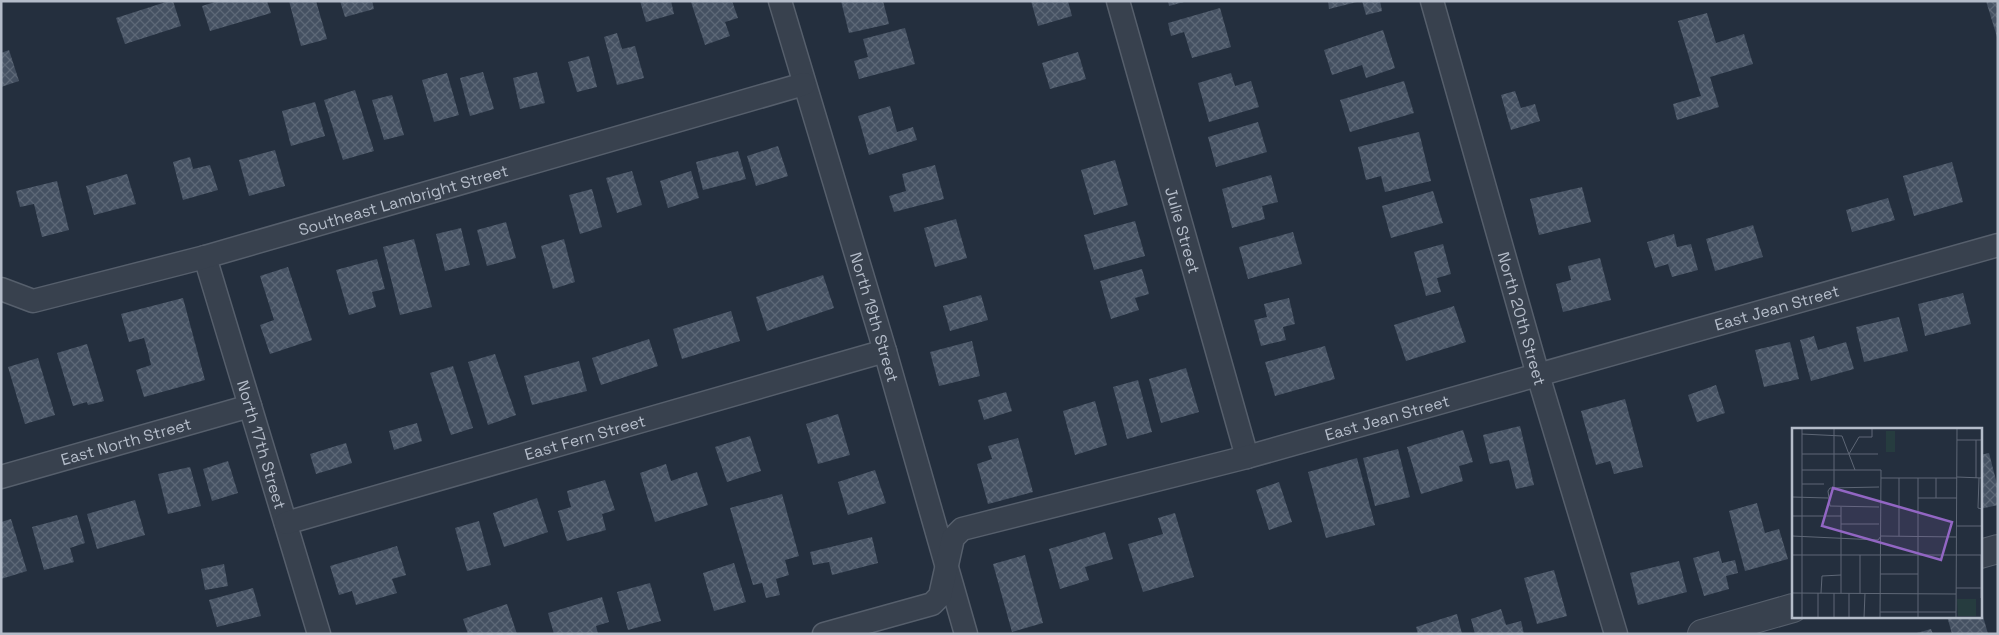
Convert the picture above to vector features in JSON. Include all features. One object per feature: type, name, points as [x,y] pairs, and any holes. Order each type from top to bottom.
[{"type":"street","name":"North 19th Street","points":[[780,1],[885,351],[966,634]]},
{"type":"street","name":"Julie Street","points":[[1118,1],[1247,457]]},
{"type":"street","name":"North 20th Street","points":[[1432,1],[1538,374],[1616,634]]},
{"type":"street","name":"Southeast Lambright Street","points":[[1,289],[33,302],[205,257],[804,84]]},
{"type":"street","name":"East Jean Street","points":[[824,634],[932,604],[940,596],[953,538],[962,529],[1247,457],[1998,245]]},
{"type":"street","name":"North 17th Street","points":[[205,257],[319,634]]},
{"type":"street","name":"East Fern Street","points":[[286,523],[885,351]]},
{"type":"street","name":"East North Street","points":[[1,477],[250,406]]},
{"type":"street","points":[[1982,553],[1998,549]]},
{"type":"street","points":[[1702,634],[1792,608]]},
{"type":"building","points":[[173,1],[181,26],[125,44],[116,18]]},
{"type":"building","points":[[218,1],[267,1],[271,13],[210,31],[202,6]]},
{"type":"building","points":[[289,1],[316,1],[327,39],[301,46]]},
{"type":"building","points":[[340,1],[372,1],[374,9],[345,17]]},
{"type":"building","points":[[640,1],[671,1],[674,14],[646,22]]},
{"type":"building","points":[[732,1],[738,18],[725,22],[730,36],[705,45],[691,2]]},
{"type":"building","points":[[841,1],[883,1],[889,24],[849,33]]},
{"type":"building","points":[[1031,1],[1068,1],[1072,16],[1038,26]]},
{"type":"building","points":[[1168,1],[1184,1],[1184,2],[1169,6]]},
{"type":"building","points":[[1328,1],[1357,1],[1357,2],[1329,9]]},
{"type":"building","points":[[1362,1],[1380,1],[1382,11],[1366,15]]},
{"type":"building","points":[[1986,1],[1998,1],[1998,37],[1997,37]]},
{"type":"building","points":[[1220,8],[1231,47],[1192,58],[1184,32],[1171,36],[1168,23]]},
{"type":"building","points":[[1707,13],[1716,43],[1744,34],[1753,64],[1710,77],[1719,107],[1677,120],[1673,104],[1701,96],[1678,21]]},
{"type":"building","points":[[905,28],[915,64],[859,79],[854,61],[868,57],[863,39]]},
{"type":"building","points":[[1383,30],[1395,68],[1366,78],[1362,65],[1332,75],[1324,50]]},
{"type":"building","points":[[617,33],[622,49],[635,46],[644,78],[617,85],[604,37]]},
{"type":"building","points":[[9,50],[19,81],[1,87],[1,53]]},
{"type":"building","points":[[1078,52],[1086,79],[1050,89],[1042,63]]},
{"type":"building","points":[[589,56],[597,87],[577,92],[568,62]]},
{"type":"building","points":[[483,72],[494,109],[470,116],[460,78]]},
{"type":"building","points":[[537,72],[545,103],[520,109],[513,78]]},
{"type":"building","points":[[447,73],[459,115],[434,122],[422,80]]},
{"type":"building","points":[[1231,73],[1235,86],[1251,81],[1259,107],[1209,122],[1198,83]]},
{"type":"building","points":[[1404,81],[1414,113],[1350,132],[1340,100]]},
{"type":"building","points":[[355,90],[374,151],[343,160],[324,100]]},
{"type":"building","points":[[1515,91],[1521,108],[1535,104],[1540,121],[1511,130],[1501,95]]},
{"type":"building","points":[[392,95],[404,135],[384,140],[372,100]]},
{"type":"building","points":[[315,102],[325,136],[291,146],[282,111]]},
{"type":"building","points":[[890,106],[897,132],[913,127],[917,140],[869,155],[858,116]]},
{"type":"building","points":[[1258,122],[1267,152],[1216,167],[1208,137]]},
{"type":"building","points":[[1419,132],[1431,181],[1385,192],[1381,176],[1366,180],[1358,147]]},
{"type":"building","points":[[778,146],[788,176],[756,186],[747,156]]},
{"type":"building","points":[[275,150],[285,186],[249,196],[239,160]]},
{"type":"building","points":[[738,151],[746,179],[703,190],[696,162]]},
{"type":"building","points":[[190,157],[193,169],[210,165],[218,190],[183,200],[173,162]]},
{"type":"building","points":[[1115,160],[1128,205],[1094,215],[1081,170]]},
{"type":"building","points":[[1952,162],[1963,202],[1914,216],[1903,176]]},
{"type":"building","points":[[935,165],[944,199],[894,212],[889,196],[906,191],[902,174]]},
{"type":"building","points":[[632,171],[642,205],[617,213],[606,178]]},
{"type":"building","points":[[691,171],[699,198],[668,208],[660,181]]},
{"type":"building","points":[[127,174],[136,204],[94,215],[86,186]]},
{"type":"building","points":[[1271,175],[1278,202],[1262,206],[1265,219],[1232,228],[1222,189]]},
{"type":"building","points":[[57,181],[69,230],[42,237],[34,204],[20,207],[16,191]]},
{"type":"building","points":[[1582,187],[1591,222],[1539,235],[1530,199]]},
{"type":"building","points":[[592,189],[602,227],[580,234],[569,195]]},
{"type":"building","points":[[1433,191],[1443,223],[1391,238],[1382,206]]},
{"type":"building","points":[[1888,198],[1895,220],[1852,232],[1846,210]]},
{"type":"building","points":[[956,219],[967,258],[935,267],[924,228]]},
{"type":"building","points":[[1135,221],[1145,256],[1094,270],[1084,235]]},
{"type":"building","points":[[506,222],[516,258],[487,266],[477,230]]},
{"type":"building","points":[[1753,225],[1763,257],[1715,271],[1706,239]]},
{"type":"building","points":[[461,228],[470,265],[445,271],[436,234]]},
{"type":"building","points":[[1293,232],[1302,264],[1248,279],[1239,247]]},
{"type":"building","points":[[1674,234],[1677,247],[1691,244],[1698,270],[1672,277],[1668,264],[1655,268],[1647,242]]},
{"type":"building","points":[[414,239],[432,307],[400,315],[383,247]]},
{"type":"building","points":[[564,239],[575,282],[553,289],[541,246]]},
{"type":"building","points":[[1443,244],[1451,274],[1437,278],[1441,292],[1426,296],[1414,252]]},
{"type":"building","points":[[1600,258],[1611,300],[1563,312],[1556,284],[1571,280],[1568,266]]},
{"type":"building","points":[[377,259],[385,289],[372,292],[376,307],[349,315],[336,270]]},
{"type":"building","points":[[288,267],[312,340],[270,354],[260,325],[274,320],[260,276]]},
{"type":"building","points":[[1142,269],[1149,294],[1135,298],[1139,310],[1111,319],[1100,281]]},
{"type":"building","points":[[823,275],[834,308],[767,331],[756,297]]},
{"type":"building","points":[[1963,293],[1971,324],[1925,336],[1918,304]]},
{"type":"building","points":[[981,295],[988,320],[950,331],[943,306]]},
{"type":"building","points":[[183,298],[205,380],[144,397],[136,370],[151,365],[148,352],[144,338],[129,342],[121,314]]},
{"type":"building","points":[[1289,298],[1295,324],[1283,327],[1286,340],[1261,346],[1254,320],[1267,317],[1264,304]]},
{"type":"building","points":[[1454,306],[1466,342],[1406,361],[1394,325]]},
{"type":"building","points":[[731,311],[740,341],[682,359],[673,329]]},
{"type":"building","points":[[1899,317],[1908,351],[1864,362],[1856,327]]},
{"type":"building","points":[[1814,336],[1818,350],[1846,342],[1854,369],[1811,381],[1800,340]]},
{"type":"building","points":[[649,339],[658,366],[601,385],[592,358]]},
{"type":"building","points":[[972,341],[980,376],[939,386],[930,352]]},
{"type":"building","points":[[1790,342],[1799,379],[1764,387],[1755,350]]},
{"type":"building","points":[[87,344],[104,401],[88,405],[87,402],[73,406],[57,353]]},
{"type":"building","points":[[1325,346],[1335,379],[1275,396],[1265,362]]},
{"type":"building","points":[[495,354],[516,415],[488,425],[468,362]]},
{"type":"building","points":[[38,358],[55,415],[25,424],[8,367]]},
{"type":"building","points":[[579,361],[587,391],[532,405],[524,376]]},
{"type":"building","points":[[453,366],[473,428],[451,435],[430,373]]},
{"type":"building","points":[[1186,368],[1199,412],[1161,423],[1149,379]]},
{"type":"building","points":[[1138,380],[1152,432],[1127,439],[1113,387]]},
{"type":"building","points":[[1716,385],[1725,413],[1697,422],[1688,395]]},
{"type":"building","points":[[1006,392],[1012,411],[984,420],[978,400]]},
{"type":"building","points":[[1625,399],[1643,467],[1614,474],[1610,461],[1596,465],[1581,411]]},
{"type":"building","points":[[1095,401],[1107,445],[1075,455],[1063,411]]},
{"type":"building","points":[[838,414],[850,455],[818,464],[806,424]]},
{"type":"building","points":[[417,423],[422,441],[394,450],[389,431]]},
{"type":"building","points":[[1520,426],[1534,485],[1516,489],[1509,460],[1490,464],[1483,435]]},
{"type":"building","points":[[1463,430],[1473,462],[1459,466],[1463,481],[1421,494],[1407,447]]},
{"type":"building","points":[[750,436],[761,471],[727,482],[715,447]]},
{"type":"building","points":[[1018,438],[1033,492],[988,504],[977,464],[992,459],[988,446]]},
{"type":"building","points":[[346,443],[352,463],[316,474],[310,454]]},
{"type":"building","points":[[1398,449],[1410,497],[1375,506],[1363,458]]},
{"type":"building","points":[[1989,453],[1998,488],[1998,505],[1982,509],[1982,455]]},
{"type":"building","points":[[1357,458],[1375,525],[1326,538],[1308,472]]},
{"type":"building","points":[[228,461],[238,493],[212,501],[203,469]]},
{"type":"building","points":[[666,464],[671,481],[697,472],[708,505],[655,522],[640,473]]},
{"type":"building","points":[[190,467],[201,506],[168,514],[158,474]]},
{"type":"building","points":[[875,470],[886,503],[848,515],[838,482]]},
{"type":"building","points":[[605,480],[615,510],[602,514],[606,530],[567,541],[558,511],[571,507],[567,491]]},
{"type":"building","points":[[1279,482],[1292,522],[1269,530],[1256,490]]},
{"type":"building","points":[[782,494],[799,556],[785,560],[789,575],[776,579],[780,595],[766,598],[762,583],[753,585],[730,508]]},
{"type":"building","points":[[537,498],[548,532],[504,547],[493,513]]},
{"type":"building","points":[[135,500],[145,535],[97,549],[87,514]]},
{"type":"building","points":[[1757,503],[1765,533],[1779,529],[1788,559],[1745,571],[1729,511]]},
{"type":"building","points":[[1175,513],[1194,577],[1143,592],[1128,544],[1163,534],[1158,518]]},
{"type":"building","points":[[77,515],[85,543],[70,548],[74,562],[44,570],[32,527]]},
{"type":"building","points":[[11,519],[27,571],[1,579],[1,522]]},
{"type":"building","points":[[479,521],[491,565],[467,571],[455,528]]},
{"type":"building","points":[[1105,532],[1113,559],[1085,567],[1089,580],[1060,589],[1049,549]]},
{"type":"building","points":[[872,537],[878,563],[832,575],[829,562],[813,565],[810,552]]},
{"type":"building","points":[[397,546],[406,575],[392,579],[397,593],[356,605],[352,591],[339,595],[330,566]]},
{"type":"building","points":[[1719,551],[1722,563],[1735,560],[1738,573],[1726,576],[1729,589],[1704,596],[1693,558]]},
{"type":"building","points":[[1025,555],[1043,623],[1012,632],[993,564]]},
{"type":"building","points":[[1679,561],[1687,592],[1638,605],[1630,573]]},
{"type":"building","points":[[734,563],[746,602],[714,611],[703,573]]},
{"type":"building","points":[[224,564],[228,586],[205,590],[201,569]]},
{"type":"building","points":[[1554,570],[1567,616],[1537,624],[1524,578]]},
{"type":"building","points":[[650,583],[661,621],[628,630],[617,592]]},
{"type":"building","points":[[253,588],[261,616],[217,627],[209,600]]},
{"type":"building","points":[[602,597],[609,622],[596,626],[598,634],[554,634],[548,613]]},
{"type":"building","points":[[507,604],[517,634],[468,634],[463,619]]},
{"type":"building","points":[[1501,609],[1506,625],[1521,621],[1524,634],[1475,634],[1471,619]]},
{"type":"building","points":[[1982,613],[1988,634],[1952,634],[1948,618],[1982,618]]},
{"type":"building","points":[[1457,614],[1462,634],[1418,634],[1416,627]]},
{"type":"building","points":[[1931,629],[1933,634],[1917,634],[1917,633]]}]
